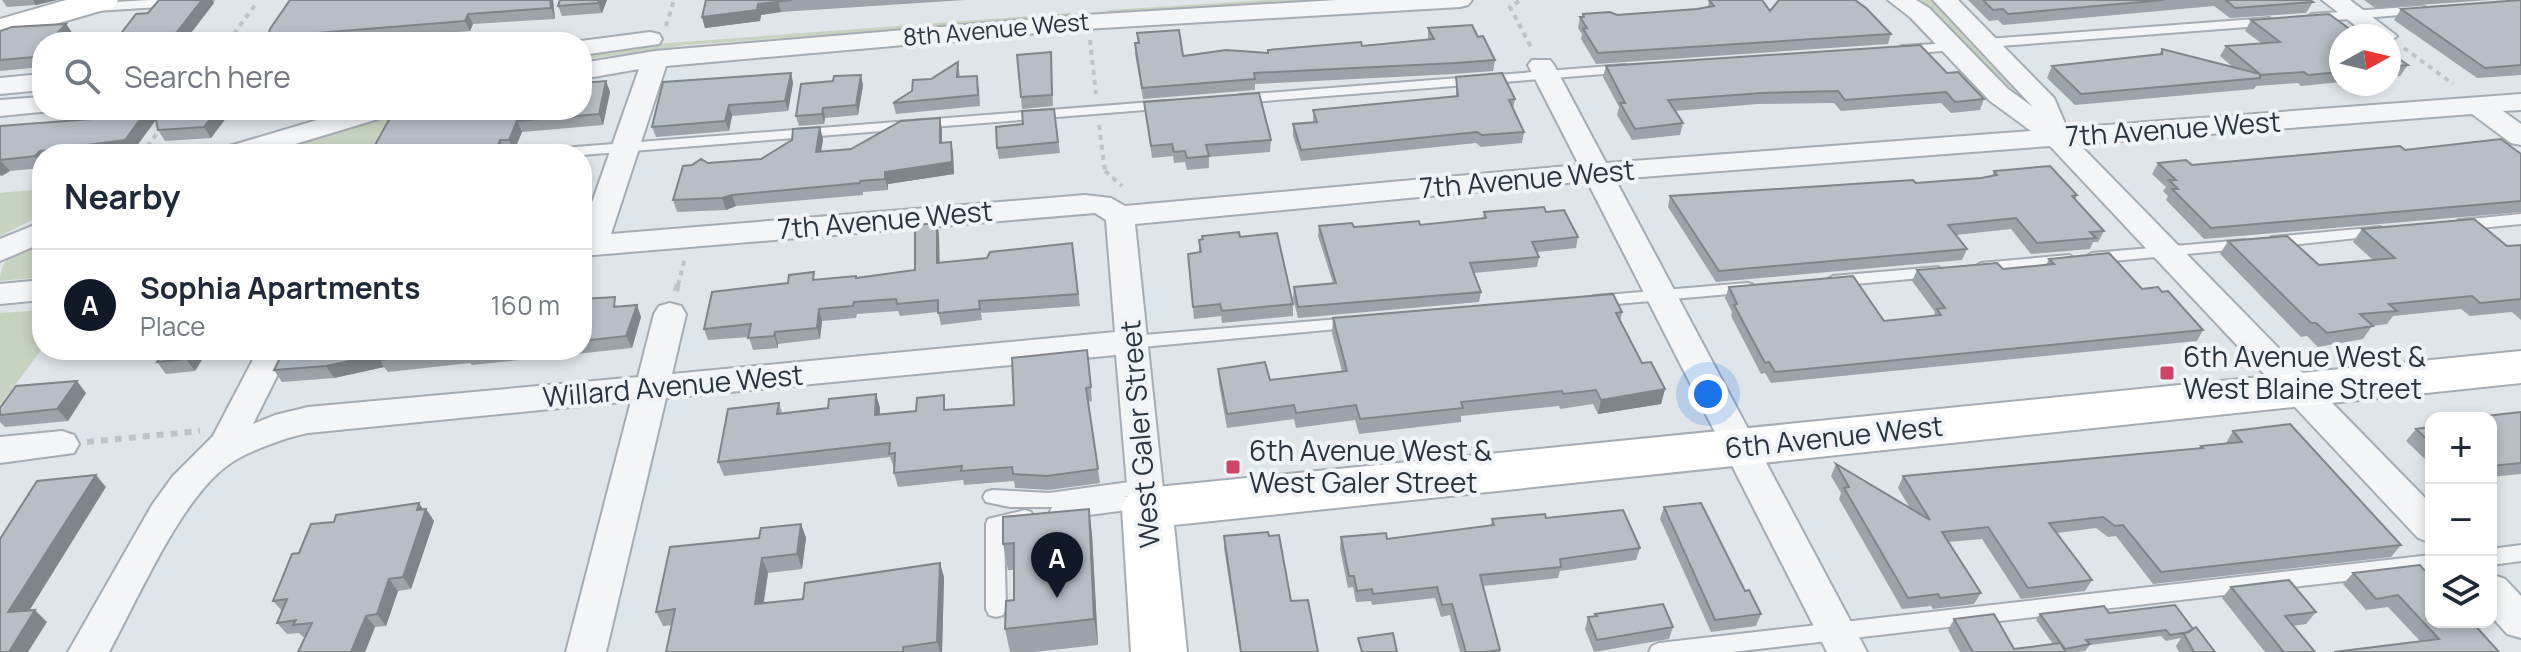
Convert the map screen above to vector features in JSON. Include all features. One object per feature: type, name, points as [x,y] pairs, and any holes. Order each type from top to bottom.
[{"type":"street","name":"8th Avenue West","points":[[592,69],[655,59],[1086,17],[1210,0]]},
{"type":"street","name":"8th Avenue West","points":[[592,46],[664,38],[1460,0]]},
{"type":"street","points":[[1900,0],[1920,13],[1999,95],[2058,138],[2425,522]]},
{"type":"street","points":[[1945,0],[2045,104],[2058,138]]},
{"type":"street","points":[[2334,0],[2368,24]]},
{"type":"street","points":[[0,30],[88,4]]},
{"type":"street","points":[[592,232],[626,147],[655,59]]},
{"type":"street","points":[[1540,64],[1842,643]]},
{"type":"street","points":[[0,86],[32,83]]},
{"type":"street","points":[[2521,85],[2470,89],[2477,105],[2521,137]]},
{"type":"street","name":"7th Avenue West","points":[[592,245],[1085,204],[1596,172],[2521,102]]},
{"type":"street","points":[[0,108],[32,106]]},
{"type":"street","points":[[266,144],[346,120]]},
{"type":"street","name":"West Galer Street","points":[[1124,202],[1131,342],[1159,652]]},
{"type":"street","points":[[0,251],[32,236]]},
{"type":"street","points":[[0,294],[32,291]]},
{"type":"street","points":[[586,652],[671,310]]},
{"type":"street","name":"Willard Avenue West","points":[[211,442],[262,434],[308,420],[1131,342]]},
{"type":"street","points":[[88,652],[165,515],[267,360]]},
{"type":"street","name":"6th Avenue West","points":[[1145,499],[1740,446],[2521,367]]},
{"type":"street","points":[[0,450],[72,443]]},
{"type":"street","points":[[2497,596],[2521,622]]},
{"type":"lane","points":[[88,4],[207,0]]},
{"type":"lane","points":[[2294,20],[2433,10]]},
{"type":"lane","points":[[1987,43],[2278,21]]},
{"type":"lane","points":[[1887,51],[1951,47]]},
{"type":"lane","points":[[1223,100],[1540,64],[1634,69]]},
{"type":"lane","points":[[592,150],[1176,104]]},
{"type":"lane","points":[[2443,226],[2521,219]]},
{"type":"lane","points":[[1814,282],[2396,230]]},
{"type":"lane","points":[[1570,303],[1768,286]]},
{"type":"lane","points":[[1131,342],[1366,322]]},
{"type":"lane","points":[[992,497],[1010,501],[1072,497],[1145,499]]},
{"type":"lane","points":[[996,609],[995,524],[1040,514],[1145,499]]},
{"type":"lane","points":[[2497,556],[2521,553]]},
{"type":"lane","points":[[1659,652],[1842,643],[2425,564]]},
{"type":"path","points":[[664,32],[674,0]]},
{"type":"path","points":[[1519,1],[1510,7],[1540,64]]},
{"type":"path","points":[[235,32],[257,2]]},
{"type":"path","points":[[1086,17],[1097,103]]},
{"type":"path","points":[[2401,48],[2453,84]]},
{"type":"path","points":[[1098,113],[1105,171],[1124,202]]},
{"type":"path","points":[[149,144],[167,121]]},
{"type":"path","points":[[671,310],[688,246]]},
{"type":"path","points":[[72,443],[211,442]]},
{"type":"green space","points":[[1265,0],[1326,0],[1103,15],[1109,10]]},
{"type":"green space","points":[[1917,0],[1935,0],[2025,97],[1995,77]]},
{"type":"green space","points":[[1070,13],[1073,17],[687,45],[592,59],[592,54],[656,44]]},
{"type":"green space","points":[[381,120],[398,120],[384,144],[299,144]]},
{"type":"green space","points":[[32,190],[32,220],[0,236],[0,193]]},
{"type":"green space","points":[[32,244],[32,278],[0,281],[3,265],[19,250]]},
{"type":"green space","points":[[32,311],[34,360],[0,405],[0,313]]},
{"type":"building","points":[[159,0],[202,0],[177,32],[122,32],[136,14],[148,13]]},
{"type":"building","points":[[290,0],[550,0],[551,8],[468,14],[465,21],[330,32],[269,32]]},
{"type":"building","points":[[560,0],[599,0],[598,3],[558,6]]},
{"type":"building","points":[[706,0],[792,0],[758,4],[757,10],[702,17]]},
{"type":"building","points":[[1709,0],[1762,0],[1770,11],[1779,0],[1855,0],[1891,34],[1598,53],[1583,29],[1587,28],[1580,17],[1584,17],[1583,14],[1610,12],[1617,15],[1714,6]]},
{"type":"building","points":[[1983,0],[2164,0],[2008,14],[2003,9],[1993,10]]},
{"type":"building","points":[[2226,0],[2310,0],[2313,2],[2235,8]]},
{"type":"building","points":[[2521,0],[2521,65],[2485,68],[2401,9]]},
{"type":"building","points":[[2329,14],[2343,24],[2329,24],[2329,73],[2260,75],[2260,78],[2081,94],[2052,66],[2162,54],[2162,49],[2260,74],[2226,46],[2280,42],[2251,20]]},
{"type":"building","points":[[66,24],[58,32],[32,32],[32,57],[0,60],[0,31],[12,27]]},
{"type":"building","points":[[1472,25],[1478,37],[1483,36],[1495,60],[1254,73],[1255,79],[1142,88],[1135,43],[1139,43],[1137,33],[1179,30],[1183,56],[1226,50],[1268,53],[1268,50],[1361,42],[1362,46],[1434,39],[1428,28]]},
{"type":"building","points":[[1920,45],[1947,73],[1958,72],[1984,99],[1955,102],[1946,92],[1845,100],[1838,91],[1668,100],[1683,123],[1635,129],[1620,103],[1625,103],[1606,66]]},
{"type":"building","points":[[1051,52],[1052,95],[1021,97],[1017,55]]},
{"type":"building","points":[[958,62],[957,77],[977,76],[978,95],[893,103],[912,91],[913,80],[931,79]]},
{"type":"building","points":[[791,73],[785,101],[729,105],[725,121],[652,127],[663,82]]},
{"type":"building","points":[[1502,73],[1515,99],[1509,100],[1524,132],[1482,135],[1477,132],[1301,150],[1293,124],[1317,122],[1313,110],[1458,96],[1456,77]]},
{"type":"building","points":[[861,75],[856,105],[823,108],[822,114],[796,116],[801,84],[833,81],[834,76]]},
{"type":"building","points":[[606,81],[599,114],[592,115],[592,82]]},
{"type":"building","points":[[1259,93],[1271,140],[1206,145],[1209,156],[1187,158],[1185,151],[1174,152],[1172,144],[1151,146],[1144,102]]},
{"type":"building","points":[[1054,109],[1058,142],[997,148],[996,127],[1023,124],[1022,111]]},
{"type":"building","points":[[940,118],[940,143],[951,142],[952,162],[885,172],[885,179],[860,183],[722,198],[673,200],[683,166],[701,159],[708,163],[761,159],[792,140],[793,129],[820,127],[816,152],[851,149],[901,121]]},
{"type":"building","points":[[79,120],[140,120],[125,140],[94,144],[32,144],[32,156],[0,160],[0,126]]},
{"type":"building","points":[[156,120],[209,120],[204,127],[158,130]]},
{"type":"building","points":[[389,120],[529,120],[517,121],[509,140],[500,140],[499,144],[376,144]]},
{"type":"building","points":[[2501,139],[2521,154],[2521,201],[2211,228],[2172,189],[2178,189],[2169,180],[2176,180],[2158,163],[2186,160],[2192,165],[2400,146],[2405,150]]},
{"type":"building","points":[[2050,166],[2104,231],[2090,232],[2096,238],[2037,243],[2016,218],[1948,225],[1967,249],[1719,271],[1670,196],[1981,178],[1997,175],[1994,171]]},
{"type":"building","points":[[1544,207],[1546,212],[1564,210],[1578,237],[1532,242],[1539,257],[1470,263],[1481,292],[1298,307],[1294,287],[1336,283],[1319,226],[1352,223],[1354,227],[1419,221],[1420,225],[1486,218],[1484,212]]},
{"type":"building","points":[[2474,219],[2507,246],[2521,245],[2521,299],[2480,303],[2472,296],[2389,304],[2397,311],[2360,314],[2373,326],[2327,333],[2316,323],[2311,323],[2228,241],[2287,236],[2319,265],[2395,258],[2362,229]]},
{"type":"building","points":[[937,223],[937,263],[987,258],[990,252],[1072,243],[1078,294],[979,301],[980,309],[938,313],[938,300],[897,304],[896,299],[854,302],[853,306],[819,309],[817,328],[775,332],[774,336],[748,338],[751,324],[704,329],[712,292],[788,283],[789,275],[814,272],[813,280],[915,270],[915,225]]},
{"type":"building","points":[[1239,232],[1240,237],[1277,233],[1293,304],[1222,311],[1220,304],[1193,307],[1188,254],[1201,252],[1199,240],[1203,239],[1202,236]]},
{"type":"building","points":[[2109,253],[2142,289],[2158,287],[2162,292],[2168,291],[2203,330],[1775,372],[1769,362],[1765,363],[1734,305],[1737,304],[1729,287],[1853,276],[1884,321],[1941,315],[1937,309],[1945,308],[1917,270],[1997,263],[2003,269],[2054,264],[2049,259]]},
{"type":"building","points":[[1613,294],[1622,312],[1616,313],[1642,363],[1651,362],[1665,389],[1601,400],[1596,390],[1563,394],[1562,391],[1461,402],[1463,408],[1360,419],[1356,405],[1296,413],[1294,405],[1227,414],[1218,369],[1265,362],[1270,380],[1347,371],[1333,318]]},
{"type":"building","points":[[615,297],[614,307],[637,305],[626,336],[592,340],[592,298]]},
{"type":"building","points":[[1087,350],[1091,387],[1086,388],[1098,469],[1047,476],[1013,474],[1012,467],[961,471],[962,466],[894,473],[895,453],[889,454],[890,443],[718,462],[728,409],[779,403],[777,414],[828,408],[829,399],[876,394],[875,415],[916,411],[917,398],[944,395],[944,410],[1014,405],[1012,358]]},
{"type":"building","points":[[279,360],[354,360],[326,366],[274,370]]},
{"type":"building","points":[[77,381],[57,409],[0,415],[0,408],[16,386]]},
{"type":"building","points":[[2521,412],[2521,463],[2497,465],[2497,415]]},
{"type":"building","points":[[2290,424],[2401,545],[2161,572],[2123,525],[2115,526],[2103,517],[2049,523],[2092,580],[2028,588],[1988,527],[1942,532],[1981,593],[1908,598],[1844,488],[1849,487],[1836,464],[1930,520],[1903,476],[2203,448],[2201,446],[2242,442],[2233,431]]},
{"type":"building","points":[[2425,428],[2425,437],[2416,429]]},
{"type":"building","points":[[96,475],[8,612],[35,610],[9,652],[0,652],[0,539],[37,481]]},
{"type":"building","points":[[419,503],[417,510],[426,509],[403,577],[389,579],[377,614],[366,616],[351,652],[298,652],[312,623],[293,625],[296,620],[277,623],[287,599],[273,601],[292,554],[299,553],[311,524],[334,522],[336,515]]},
{"type":"building","points":[[1701,503],[1745,591],[1749,590],[1761,614],[1715,620],[1664,507]]},
{"type":"building","points":[[1089,509],[1094,619],[1005,629],[1006,601],[1014,600],[1014,543],[1003,544],[1003,517]]},
{"type":"building","points":[[1623,510],[1640,548],[1560,559],[1561,567],[1480,575],[1500,650],[1485,652],[1466,652],[1452,604],[1442,605],[1437,587],[1373,594],[1372,589],[1357,591],[1354,576],[1349,576],[1341,537],[1386,533],[1387,539],[1494,525],[1492,519],[1545,514],[1546,518]]},
{"type":"building","points":[[801,524],[797,554],[762,558],[755,604],[803,599],[805,583],[940,563],[937,642],[903,647],[903,652],[666,652],[675,609],[656,612],[670,547],[759,538],[761,528]]},
{"type":"building","points":[[1268,532],[1269,536],[1279,535],[1291,601],[1308,600],[1318,652],[1241,652],[1224,536]]},
{"type":"building","points":[[2420,565],[2425,570],[2425,624],[2398,595],[2376,599],[2353,573]]},
{"type":"building","points":[[2289,580],[2316,612],[2285,616],[2315,652],[2280,652],[2283,651],[2231,587]]},
{"type":"building","points":[[1663,604],[1673,627],[1597,640],[1588,617],[1597,616],[1595,614]]},
{"type":"building","points":[[2175,605],[2193,629],[2189,632],[2170,635],[2166,630],[2086,640],[2090,644],[2065,649],[2040,614],[2104,606],[2109,613]]},
{"type":"building","points":[[1994,614],[2014,649],[2060,643],[2066,652],[1973,652],[1954,619]]},
{"type":"building","points":[[2196,627],[2215,652],[2194,652],[2184,634]]},
{"type":"building","points":[[2429,628],[2477,628],[2499,652],[2334,652],[2439,639]]},
{"type":"building","points":[[1393,633],[1397,652],[1362,652],[1358,638]]},
{"type":"place","name":"6th Avenue West & West Blaine Street","points":[[2167,373]]},
{"type":"place","name":"6th Avenue West & West Galer Street","points":[[1233,467]]},
{"type":"place","name":"Sophia Apartments","points":[[1057,598]]}]
